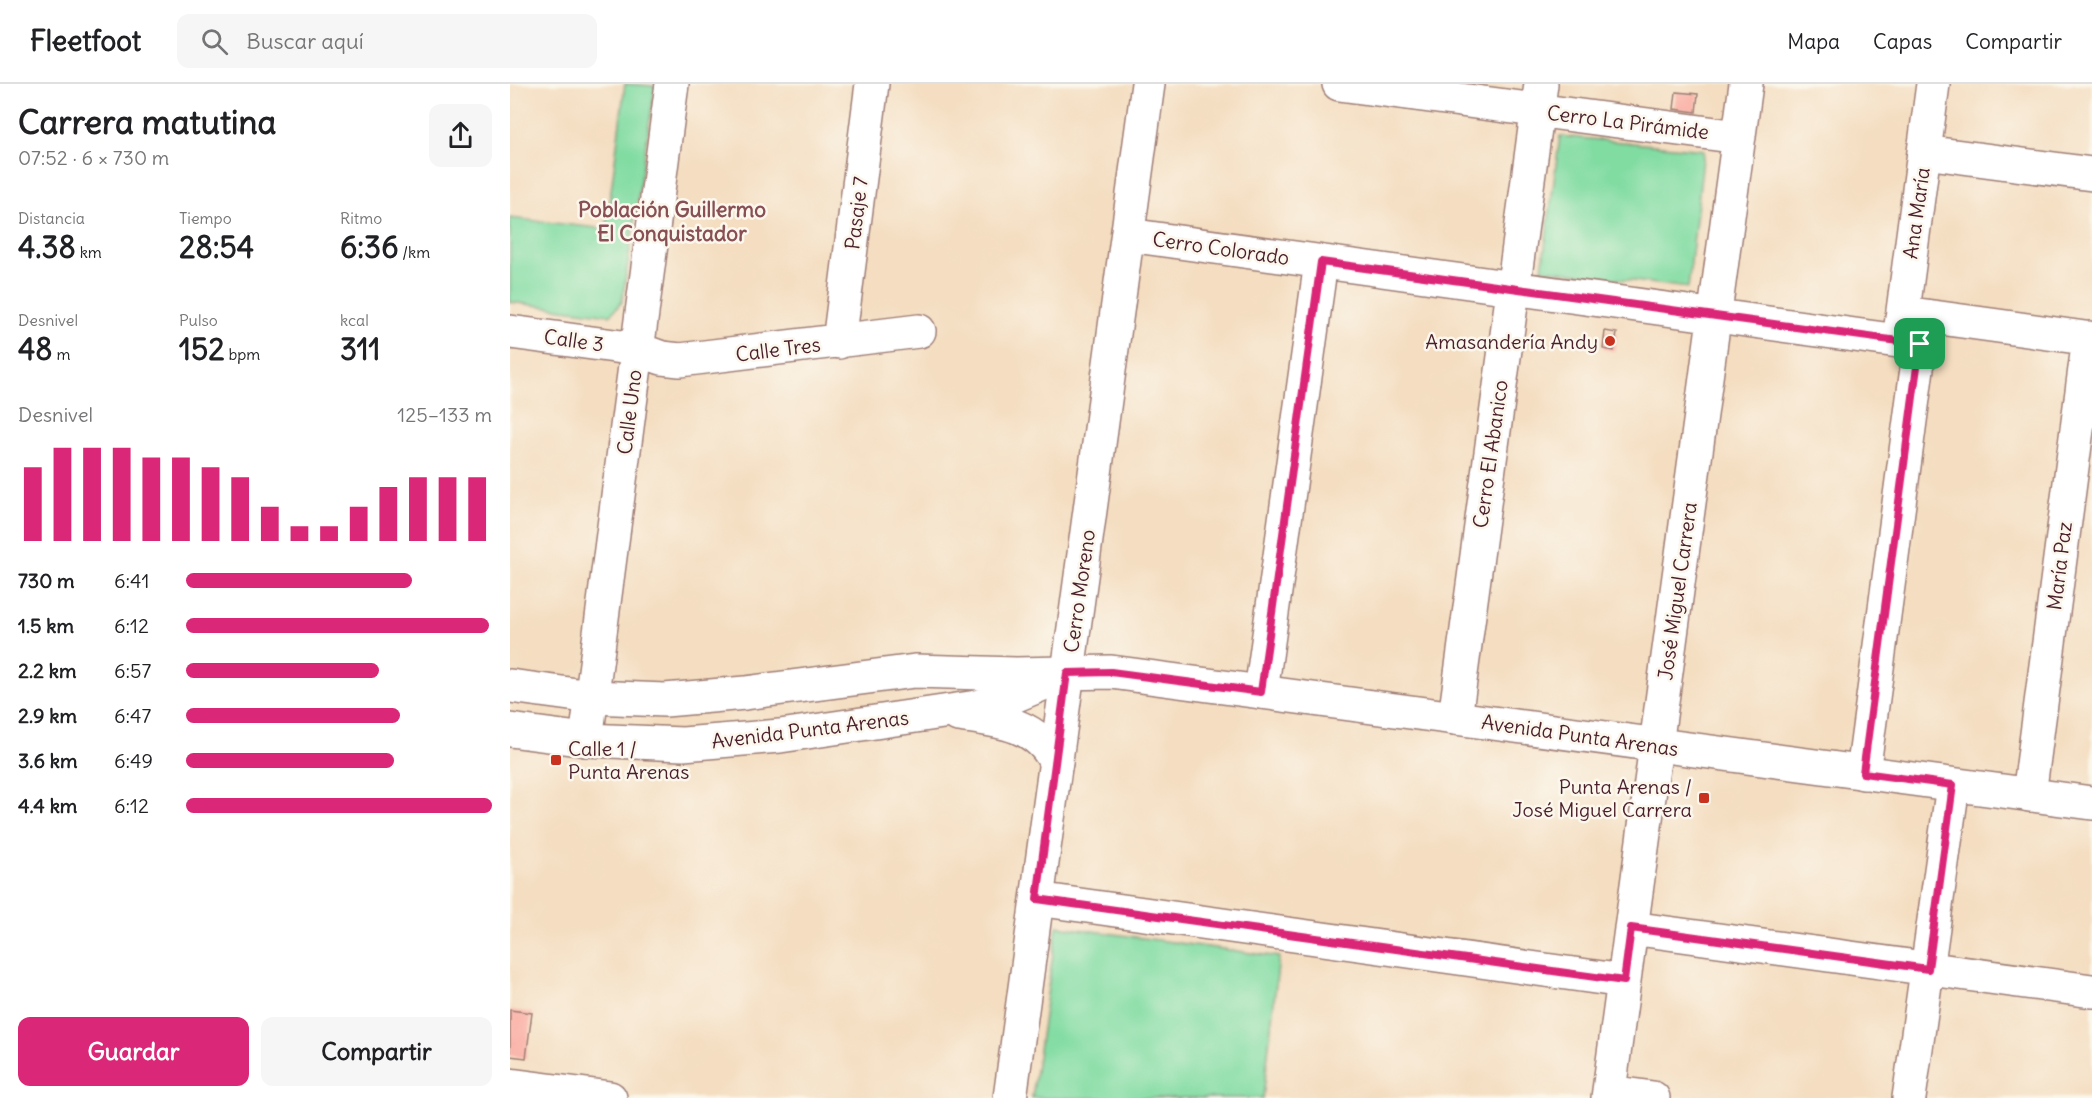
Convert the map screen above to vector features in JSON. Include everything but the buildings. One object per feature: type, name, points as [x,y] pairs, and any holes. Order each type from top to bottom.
[{"type":"street","name":"Calle Uno","points":[[586,740],[672,84]]},
{"type":"street","name":"Pasaje 7","points":[[839,342],[872,84]]},
{"type":"street","name":"Cerro Moreno","points":[[1011,1098],[1067,673],[1149,84]]},
{"type":"street","name":"Cerro La Pirámide","points":[[1344,84],[1539,97],[1739,136]]},
{"type":"street","name":"José Miguel Carrera","points":[[1609,1095],[1746,84]]},
{"type":"street","name":"Ana María","points":[[1863,773],[1911,328],[1924,152],[1933,84]]},
{"type":"street","name":"Cerro El Abanico","points":[[1455,718],[1539,97]]},
{"type":"street","points":[[1924,152],[2092,174]]},
{"type":"street","name":"Cerro Colorado","points":[[1128,236],[1714,317],[2090,338]]},
{"type":"street","points":[[1261,692],[1321,262]]},
{"type":"street","name":"Calle Tres","points":[[637,350],[662,358],[692,360],[919,331]]},
{"type":"street","name":"Calle 3","points":[[510,332],[637,350]]},
{"type":"street","name":"María Paz","points":[[2029,795],[2090,338]]},
{"type":"street","name":"Avenida Punta Arenas","points":[[510,686],[628,700],[705,698],[915,671],[1016,675],[1111,672],[2092,804]]},
{"type":"street","name":"Avenida Punta Arenas","points":[[510,730],[586,740],[683,744],[731,741],[977,707],[1014,696],[1067,673]]},
{"type":"street","points":[[938,712],[1027,729],[1046,745],[1056,763]]},
{"type":"street","points":[[1910,1098],[1953,785]]},
{"type":"street","points":[[1037,899],[1624,981]]},
{"type":"street","points":[[1631,928],[2092,991]]},
{"type":"street","points":[[510,1084],[610,1098]]},
{"type":"street","points":[[1609,1095],[1653,1098]]},
{"type":"green space","points":[[625,84],[655,86],[622,302],[610,315],[510,302],[510,218],[606,229]]},
{"type":"green space","points":[[1560,136],[1704,150],[1688,288],[1542,269]]},
{"type":"green space","points":[[1057,926],[1279,957],[1263,1098],[1032,1098]]},
{"type":"place","name":"Amasandería Andy","points":[[1610,341]]},
{"type":"place","name":"Calle 1 / Punta Arenas","points":[[556,760]]},
{"type":"place","name":"Punta Arenas / José Miguel Carrera","points":[[1704,798]]},
{"type":"district","name":"Población Guillermo El Conquistador","points":[[672,221]]},
{"type":"route","points":[[1321,262],[1920,344],[1863,773],[1953,785],[1928,969],[1631,928],[1624,981],[1037,899],[1067,673],[1111,672],[1261,692],[1321,262]]}]
